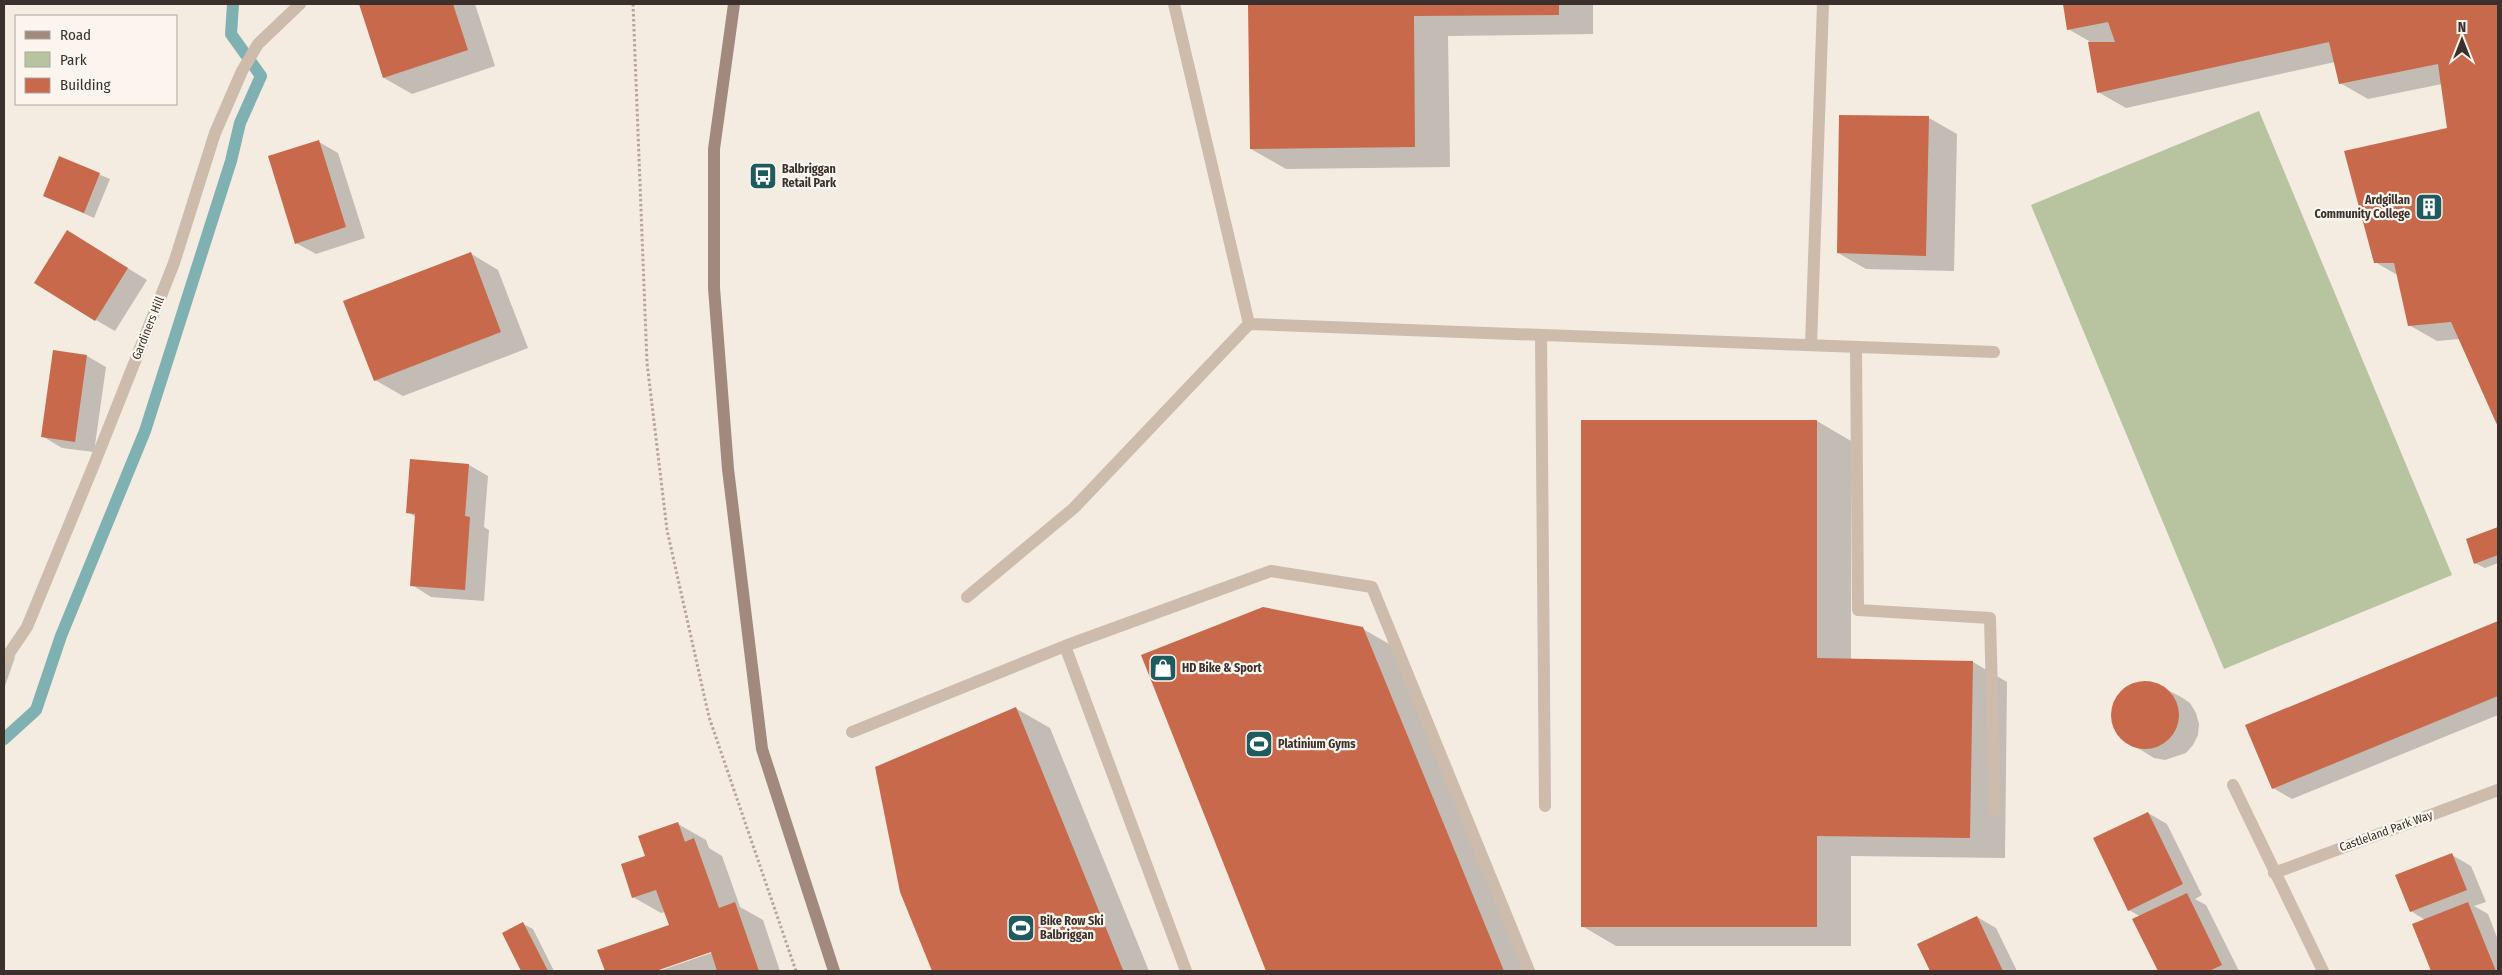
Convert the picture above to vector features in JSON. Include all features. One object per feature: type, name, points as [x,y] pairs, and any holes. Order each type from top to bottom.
[{"type":"main road","points":[[734,4],[714,149],[714,288],[728,469],[762,749],[834,971]]},
{"type":"street","name":"Gardiners Hill","points":[[4,661],[27,628],[96,462],[174,263],[216,132],[242,71],[258,44],[300,4]]},
{"type":"street","points":[[1174,4],[1249,324]]},
{"type":"street","points":[[1811,345],[1823,4]]},
{"type":"street","points":[[967,596],[1074,508],[1249,324],[1994,352]]},
{"type":"street","points":[[1541,335],[1545,806]]},
{"type":"street","points":[[1856,347],[1858,610],[1990,618],[1995,810]]},
{"type":"street","points":[[852,732],[1065,646],[1272,570],[1372,587],[1529,971]]},
{"type":"street","points":[[1065,646],[1186,971]]},
{"type":"street","points":[[2233,785],[2322,971]]},
{"type":"street","name":"Castleland Park Way","points":[[2274,873],[2498,790]]},
{"type":"path","points":[[633,4],[648,363],[667,530],[708,718],[796,971]]},
{"type":"green space","points":[[2259,111],[2452,575],[2224,669],[2031,205]]},
{"type":"building","points":[[359,4],[453,4],[468,50],[383,78]]},
{"type":"building","points":[[1248,4],[1559,4],[1559,15],[1414,16],[1415,147],[1250,149]]},
{"type":"building","name":"Ardgillan Community College","points":[[2063,4],[2498,4],[2498,427],[2451,322],[2408,326],[2394,263],[2374,263],[2344,151],[2447,128],[2438,64],[2339,84],[2329,42],[2097,93],[2088,42],[2115,42],[2108,22],[2067,30]]},
{"type":"building","points":[[1839,115],[1929,116],[1926,256],[1837,253]]},
{"type":"building","points":[[319,140],[346,227],[295,244],[268,156]]},
{"type":"building","points":[[59,156],[100,173],[84,213],[43,196]]},
{"type":"building","points":[[67,230],[128,268],[95,321],[34,283]]},
{"type":"building","points":[[471,252],[501,332],[374,381],[343,301]]},
{"type":"building","points":[[53,350],[87,355],[75,442],[41,437]]},
{"type":"building","points":[[1581,420],[1817,420],[1817,658],[1973,661],[1970,838],[1817,836],[1817,927],[1581,927]]},
{"type":"building","points":[[410,459],[469,464],[465,516],[470,517],[465,590],[410,586],[415,514],[406,513]]},
{"type":"building","points":[[2498,527],[2498,555],[2474,564],[2466,539]]},
{"type":"building","points":[[1263,607],[1363,627],[1504,971],[1266,971],[1141,655]]},
{"type":"building","points":[[2498,621],[2498,696],[2272,789],[2245,725]]},
{"type":"building","points":[[2145,681],[2158,683],[2169,691],[2177,702],[2179,715],[2177,728],[2169,739],[2158,747],[2145,749],[2132,747],[2121,739],[2113,728],[2111,715],[2113,702],[2121,691],[2132,683]]},
{"type":"building","points":[[1016,707],[1123,970],[932,971],[900,892],[875,767]]},
{"type":"building","points":[[2148,812],[2183,884],[2128,911],[2093,838]]},
{"type":"building","points":[[678,822],[685,842],[694,838],[719,908],[735,902],[759,971],[717,971],[711,952],[656,971],[605,971],[597,950],[669,925],[656,890],[632,898],[621,864],[645,856],[638,836]]},
{"type":"building","points":[[2452,853],[2467,890],[2410,912],[2395,875]]},
{"type":"building","points":[[2187,893],[2222,965],[2209,971],[2158,971],[2132,919]]},
{"type":"building","points":[[2468,902],[2496,971],[2431,971],[2412,924]]},
{"type":"building","points":[[1977,916],[2003,971],[1930,971],[1917,944]]},
{"type":"building","points":[[523,922],[548,971],[521,971],[502,933]]},
{"type":"waterway","points":[[4,739],[36,710],[61,636],[145,431],[231,161],[240,123],[261,76],[231,34],[233,4]]},
{"type":"place","name":"Balbriggan Retail Park","points":[[763,176]]},
{"type":"place","name":"Ardgillan Community College","points":[[2429,207]]},
{"type":"place","name":"HD Bike & Sport","points":[[1163,668]]},
{"type":"place","name":"Platinium Gyms","points":[[1259,744]]},
{"type":"place","name":"Bike Row Ski Balbriggan","points":[[1021,928]]}]
